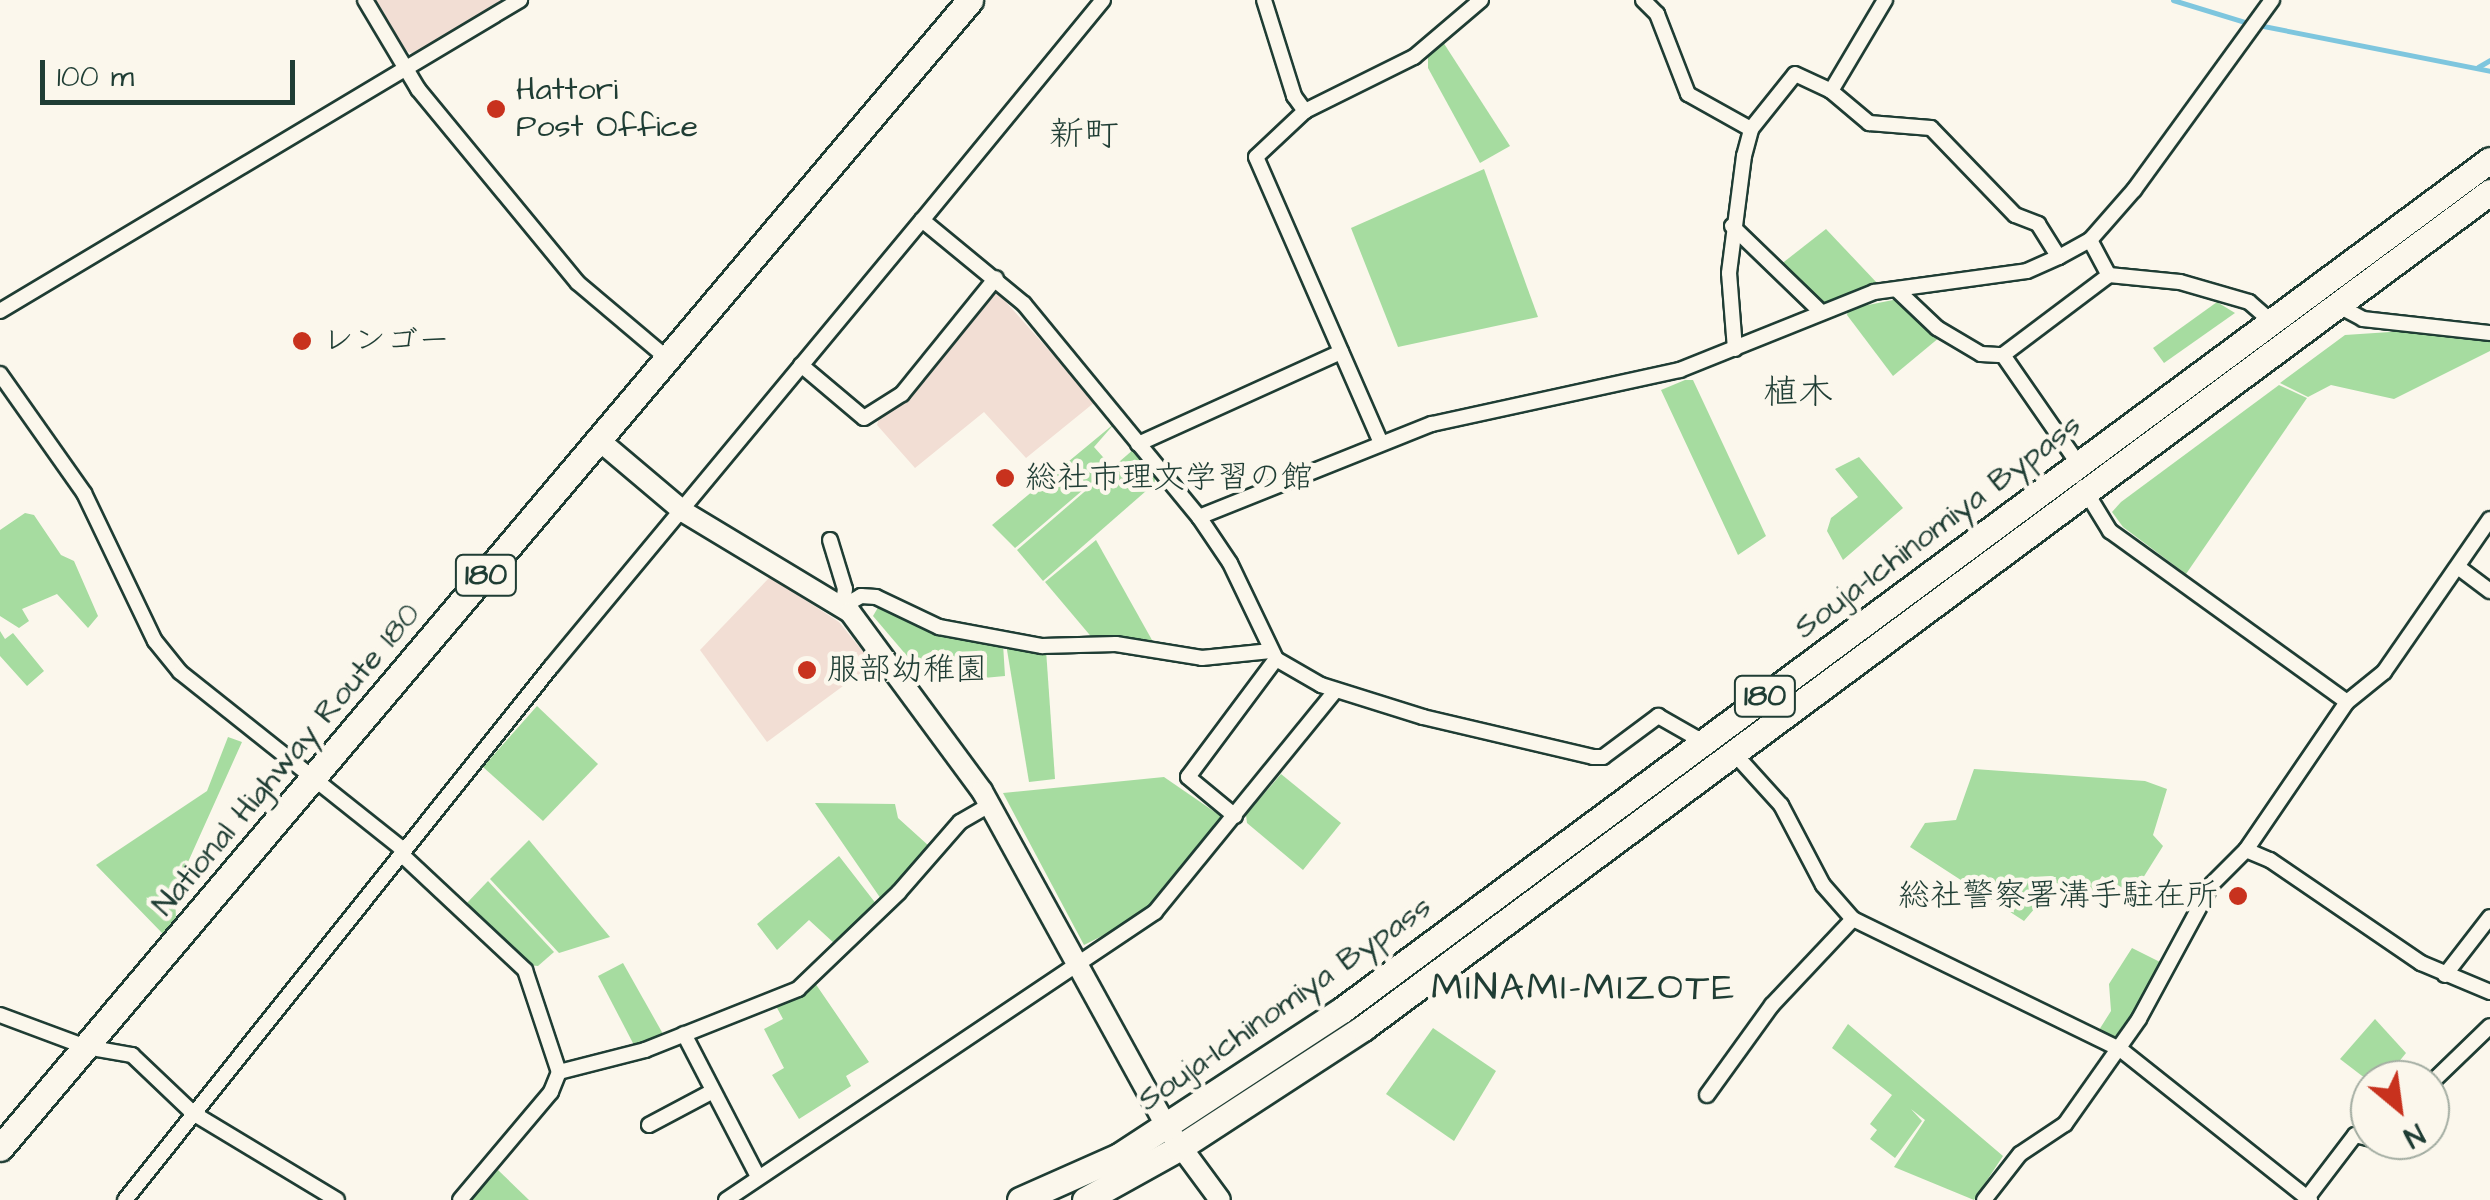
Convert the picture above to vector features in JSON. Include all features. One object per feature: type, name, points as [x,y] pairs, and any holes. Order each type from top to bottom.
[{"type":"highway","name":"National Highway Route 180","points":[[0,1148],[970,0]]},
{"type":"highway","name":"Souja-Ichinomiya Bypass","points":[[1020,1200],[1173,1138],[1363,1028],[2084,494],[2320,307],[2490,160]]},
{"type":"highway","name":"Souja-Ichinomiya Bypass","points":[[1086,1200],[2272,322],[2320,307],[2490,192]]},
{"type":"street","points":[[365,0],[405,68],[578,283],[668,359]]},
{"type":"street","points":[[0,311],[520,0]]},
{"type":"street","points":[[125,1200],[403,852],[1103,0]]},
{"type":"street","points":[[1264,0],[1294,96],[1305,110]]},
{"type":"street","points":[[1381,444],[1256,157],[1305,110],[1414,57],[1481,0]]},
{"type":"street","points":[[1643,0],[1657,14],[1688,94],[1752,129]]},
{"type":"street","points":[[1831,91],[1885,0]]},
{"type":"street","points":[[1198,517],[1432,424],[1553,394],[1644,381],[1735,349],[1820,311],[1897,290],[2026,271],[2059,257],[2090,240],[2270,3]]},
{"type":"street","points":[[1735,349],[1732,226],[1752,129],[1794,74],[1831,91],[1869,123],[1931,128],[1952,143],[2014,216],[2038,224],[2059,257]]},
{"type":"street","points":[[922,220],[996,278],[1198,517],[1230,563],[1274,655]]},
{"type":"street","points":[[1732,226],[1820,311]]},
{"type":"street","points":[[2090,240],[2109,275]]},
{"type":"street","points":[[1897,290],[1938,328],[1981,354],[2003,355],[2109,275],[2180,282],[2248,302],[2272,322]]},
{"type":"street","points":[[801,364],[864,418],[902,394],[996,278]]},
{"type":"street","points":[[2320,307],[2363,320],[2490,333]]},
{"type":"street","points":[[1138,444],[1341,352]]},
{"type":"street","points":[[2003,355],[2080,462],[2084,494],[2110,531],[2346,702]]},
{"type":"street","points":[[0,374],[84,494],[155,641],[218,708],[316,776],[403,852],[525,970],[559,1072],[550,1092],[460,1200]]},
{"type":"street","points":[[600,441],[684,512],[842,607],[958,752],[1173,1138],[1220,1200]]},
{"type":"street","points":[[1984,1200],[2020,1154],[2065,1124],[2120,1049],[2212,884],[2246,850],[2346,702],[2384,672],[2490,520]]},
{"type":"street","points":[[830,540],[845,588],[842,607]]},
{"type":"street","points":[[2458,567],[2490,591]]},
{"type":"street","points":[[842,607],[861,596],[876,597],[939,627],[1042,646],[1116,644],[1202,658],[1274,655],[1336,690],[1593,757],[1603,757],[1658,716],[1674,720],[1702,743],[1734,752],[1781,806],[1824,886],[1853,919],[2120,1049],[2210,1114],[2309,1199],[2350,1142]]},
{"type":"street","points":[[1235,816],[1188,777],[1274,655]]},
{"type":"street","points":[[726,1200],[1169,899],[1336,690]]},
{"type":"street","points":[[559,1072],[684,1034],[798,989],[899,892],[960,822],[990,805]]},
{"type":"street","points":[[2246,850],[2446,974],[2490,992]]},
{"type":"street","points":[[2446,974],[2490,917]]},
{"type":"street","points":[[1708,1095],[1772,1005],[1853,919]]},
{"type":"street","points":[[0,1015],[86,1047],[132,1055],[194,1113],[337,1200]]},
{"type":"street","points":[[2450,1065],[2490,1026]]},
{"type":"street","points":[[684,1034],[757,1176]]},
{"type":"street","points":[[649,1125],[713,1091]]},
{"type":"shaded area","points":[[372,0],[505,0],[414,54],[402,50]]},
{"type":"shaded area","points":[[991,285],[1095,402],[1026,458],[984,412],[915,468],[877,425],[879,418],[901,405]]},
{"type":"shaded area","points":[[770,577],[839,622],[873,664],[767,742],[700,650]]},
{"type":"green space","points":[[1443,42],[1510,146],[1480,163],[1428,68],[1428,55]]},
{"type":"green space","points":[[1484,169],[1538,317],[1398,347],[1351,228]]},
{"type":"green space","points":[[1826,229],[1878,284],[1819,306],[1780,265]]},
{"type":"green space","points":[[1898,299],[1940,337],[1893,376],[1847,315],[1848,309]]},
{"type":"green space","points":[[2217,302],[2235,313],[2164,363],[2153,348]]},
{"type":"green space","points":[[2405,331],[2490,339],[2490,351],[2394,399],[2331,385],[2308,397],[2280,383],[2345,335]]},
{"type":"green space","points":[[1693,380],[1766,536],[1738,555],[1661,390]]},
{"type":"green space","points":[[2279,385],[2307,398],[2186,574],[2123,527],[2112,512],[2121,502]]},
{"type":"green space","points":[[1115,423],[1094,447],[1111,466],[1015,548],[992,525]]},
{"type":"green space","points":[[1134,449],[1156,476],[1154,484],[1043,581],[1017,550]]},
{"type":"green space","points":[[1859,457],[1903,508],[1843,560],[1827,531],[1831,518],[1858,497],[1835,469]]},
{"type":"green space","points":[[25,513],[34,515],[61,555],[74,561],[98,616],[88,628],[57,594],[22,609],[29,621],[19,628],[0,616],[0,530]]},
{"type":"green space","points":[[1096,540],[1157,649],[1094,640],[1045,582]]},
{"type":"green space","points":[[880,604],[1003,644],[1005,676],[930,683],[873,616]]},
{"type":"green space","points":[[0,631],[5,639],[13,633],[44,671],[27,686],[0,656]]},
{"type":"green space","points":[[1006,644],[1046,650],[1055,779],[1029,782]]},
{"type":"green space","points":[[537,706],[598,764],[543,821],[483,767]]},
{"type":"green space","points":[[228,737],[242,742],[175,891],[176,920],[163,934],[96,865],[207,791]]},
{"type":"green space","points":[[1974,769],[2145,781],[2167,789],[2153,835],[2163,846],[2133,894],[2102,876],[2086,901],[2049,878],[2040,902],[2024,921],[1910,847],[1925,823],[1956,820]]},
{"type":"green space","points":[[1281,774],[1341,823],[1303,870],[1247,823],[1246,815]]},
{"type":"green space","points":[[1164,777],[1225,819],[1160,897],[1130,922],[1084,945],[1003,793]]},
{"type":"green space","points":[[815,803],[895,804],[898,818],[929,846],[881,899]]},
{"type":"green space","points":[[529,840],[610,937],[559,953],[490,879]]},
{"type":"green space","points":[[839,856],[877,905],[835,944],[809,920],[777,950],[757,924]]},
{"type":"green space","points":[[488,881],[554,952],[538,966],[528,965],[465,905]]},
{"type":"green space","points":[[2132,948],[2162,963],[2120,1040],[2099,1030],[2111,1011],[2109,984]]},
{"type":"green space","points":[[623,963],[663,1034],[635,1047],[598,976]]},
{"type":"green space","points":[[815,983],[869,1062],[846,1076],[851,1086],[799,1119],[772,1075],[784,1068],[764,1029],[783,1019],[776,1006]]},
{"type":"green space","points":[[2375,1019],[2406,1053],[2400,1060],[2350,1060],[2350,1067],[2340,1059]]},
{"type":"green space","points":[[1848,1024],[2003,1156],[1974,1200],[1894,1167],[1925,1120],[1911,1109],[1922,1121],[1895,1158],[1870,1139],[1877,1130],[1870,1124],[1892,1095],[1832,1048]]},
{"type":"green space","points":[[1433,1028],[1496,1071],[1454,1141],[1386,1094]]},
{"type":"green space","points":[[498,1170],[529,1200],[471,1200]]},
{"type":"waterway","points":[[2173,0],[2248,23],[2490,71]]},
{"type":"waterway","points":[[2478,67],[2490,60]]},
{"type":"place","name":"Hattori Post Office","points":[[496,109]]},
{"type":"place","name":"レンゴー","points":[[302,341]]},
{"type":"place","name":"総社市理文学習の館","points":[[1005,478]]},
{"type":"place","name":"服部幼稚園","points":[[807,670]]},
{"type":"place","name":"総社警察署溝手駐在所","points":[[2238,896]]},
{"type":"district","name":"新町","points":[[1084,135]]},
{"type":"district","name":"植木","points":[[1798,393]]},
{"type":"district","name":"MINAMI-MIZOTE","points":[[1584,989]]}]
